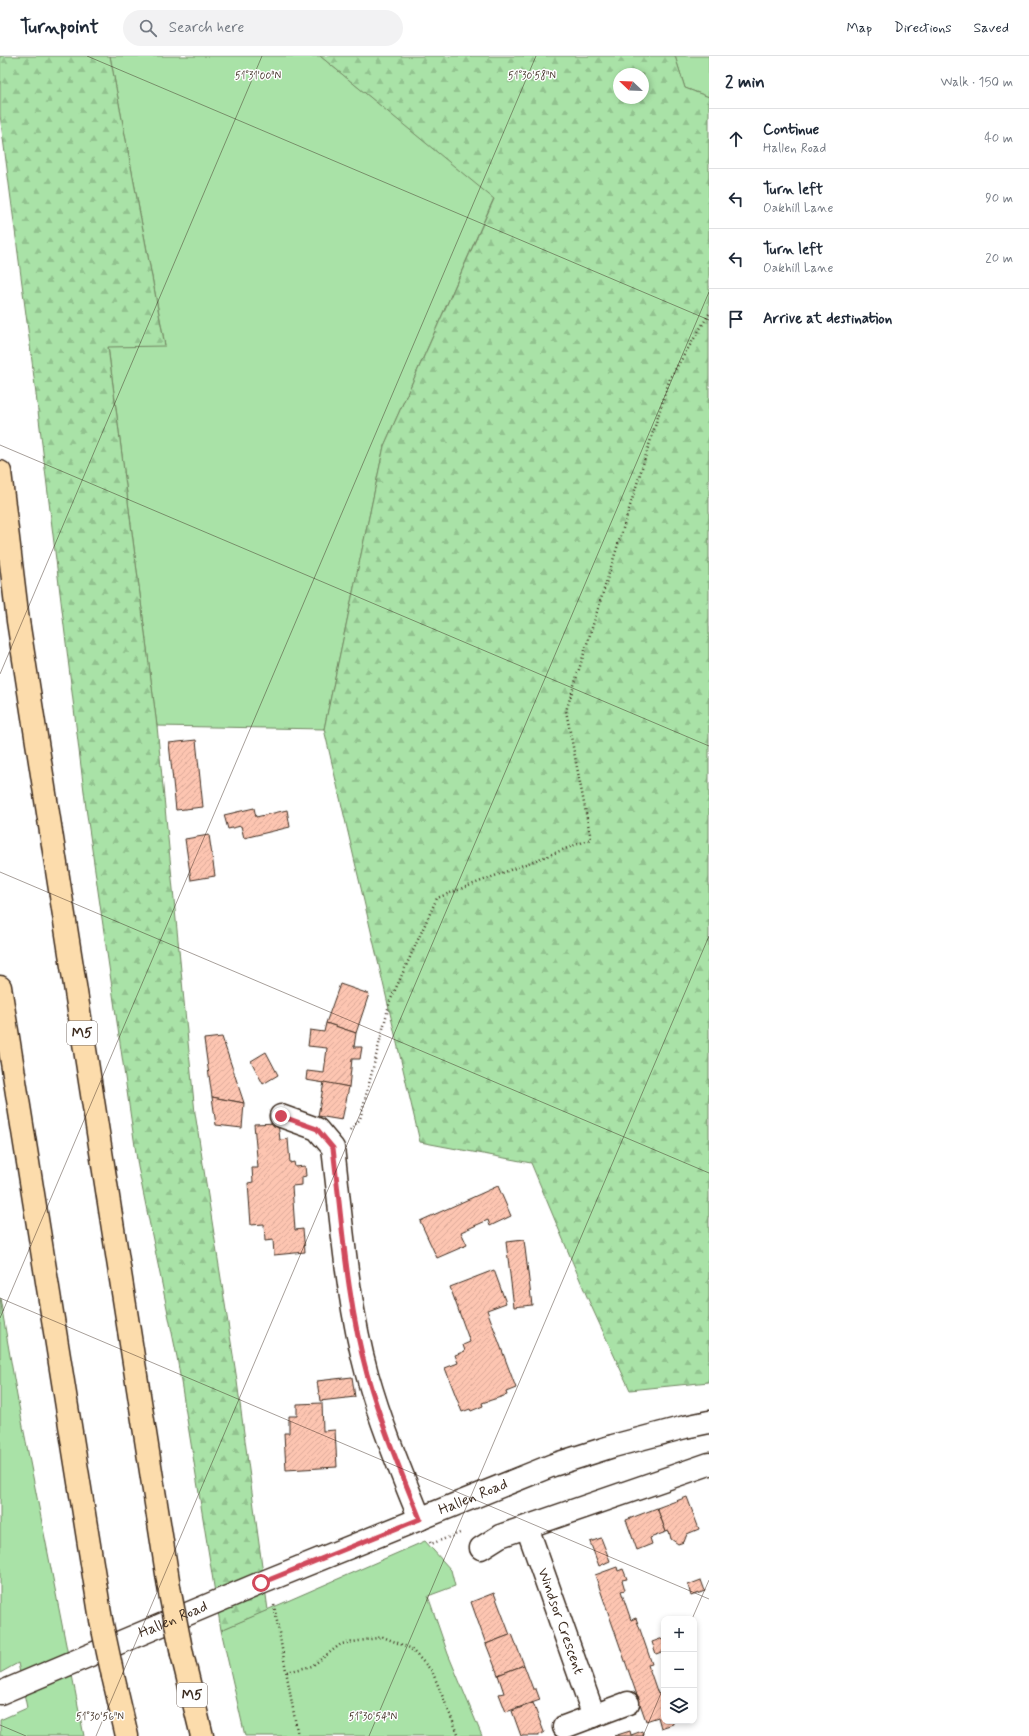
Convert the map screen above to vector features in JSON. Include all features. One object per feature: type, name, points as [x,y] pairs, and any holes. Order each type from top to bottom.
[{"type":"highway","name":"M5","points":[[0,472],[18,621],[170,1593],[182,1654],[202,1736]]},
{"type":"highway","points":[[0,987],[101,1620],[127,1736]]},
{"type":"street","points":[[281,1116],[317,1129],[333,1148],[352,1302],[367,1373],[389,1443],[420,1519]]},
{"type":"street","name":"Hallen Road","points":[[0,1693],[269,1580],[553,1466],[613,1446],[709,1422]]},
{"type":"street","points":[[481,1548],[500,1536],[709,1464]]},
{"type":"street","name":"Windsor Crescent","points":[[526,1527],[594,1716]]},
{"type":"street","points":[[564,1727],[628,1703]]},
{"type":"path","points":[[333,1148],[360,1119],[390,1000],[437,898],[591,839],[566,711],[670,378],[709,314]]},
{"type":"path","points":[[269,1580],[298,1736]]},
{"type":"path","points":[[287,1672],[312,1666],[341,1644],[383,1637],[410,1648],[432,1671],[459,1736]]},
{"type":"green space","points":[[0,56],[110,56],[165,346],[108,347],[157,726],[195,1113],[236,1374],[268,1610],[221,1630],[177,1357],[138,1167],[86,808],[31,353],[0,115]]},
{"type":"green space","points":[[110,56],[320,56],[494,198],[384,446],[324,729],[157,726],[108,346],[165,345]]},
{"type":"green space","points":[[320,56],[675,56],[685,88],[709,97],[709,1382],[630,1390],[588,1299],[531,1163],[420,1142],[324,729],[384,446],[494,199]]},
{"type":"green space","points":[[675,56],[709,56],[709,97],[685,88]]},
{"type":"green space","points":[[0,1298],[17,1396],[84,1736],[0,1736],[0,1720],[27,1708],[18,1663],[0,1673]]},
{"type":"green space","points":[[425,1541],[451,1570],[455,1586],[428,1596],[448,1654],[482,1736],[245,1736],[221,1630]]},
{"type":"building","points":[[196,740],[203,807],[176,810],[169,743]]},
{"type":"building","points":[[254,808],[256,817],[287,810],[290,827],[244,838],[241,826],[228,829],[224,815]]},
{"type":"building","points":[[209,835],[215,876],[191,880],[185,839]]},
{"type":"building","points":[[340,984],[369,994],[356,1033],[326,1023]]},
{"type":"building","points":[[326,1023],[356,1033],[354,1047],[362,1047],[360,1059],[352,1059],[349,1087],[306,1080],[307,1071],[324,1073],[327,1048],[308,1046],[310,1030],[324,1032]]},
{"type":"building","points":[[222,1037],[244,1103],[212,1097],[204,1039]]},
{"type":"building","points":[[266,1052],[278,1075],[263,1084],[251,1061]]},
{"type":"building","points":[[324,1082],[349,1087],[342,1120],[318,1116]]},
{"type":"building","points":[[212,1097],[244,1103],[242,1128],[216,1125]]},
{"type":"building","points":[[278,1123],[280,1140],[288,1139],[290,1163],[294,1162],[295,1167],[305,1166],[306,1176],[302,1177],[302,1185],[292,1186],[295,1230],[303,1229],[305,1252],[274,1255],[273,1240],[265,1241],[264,1224],[251,1225],[248,1183],[253,1182],[252,1168],[258,1168],[254,1124]]},
{"type":"building","points":[[498,1186],[511,1216],[490,1226],[488,1220],[461,1232],[467,1245],[437,1258],[420,1221]]},
{"type":"building","points":[[524,1240],[532,1305],[514,1307],[506,1242]]},
{"type":"building","points":[[494,1270],[506,1303],[487,1310],[516,1388],[506,1392],[507,1395],[482,1403],[483,1406],[471,1411],[470,1409],[462,1412],[445,1368],[458,1363],[455,1355],[465,1351],[463,1345],[470,1342],[450,1287]]},
{"type":"building","points":[[352,1377],[355,1397],[320,1401],[317,1381]]},
{"type":"building","points":[[322,1403],[323,1431],[335,1430],[337,1467],[286,1470],[284,1433],[289,1433],[289,1416],[297,1416],[297,1404]]},
{"type":"building","points":[[687,1497],[699,1529],[687,1534],[684,1542],[678,1544],[671,1539],[669,1531],[666,1532],[657,1508]]},
{"type":"building","points":[[657,1508],[666,1532],[650,1538],[652,1544],[637,1550],[626,1520]]},
{"type":"building","points":[[601,1538],[610,1561],[599,1566],[590,1542]]},
{"type":"building","points":[[617,1567],[618,1571],[623,1569],[627,1579],[622,1580],[625,1590],[621,1591],[631,1620],[636,1618],[652,1664],[648,1665],[658,1694],[661,1692],[661,1724],[673,1724],[661,1728],[658,1717],[646,1721],[595,1575]]},
{"type":"building","points":[[701,1580],[705,1591],[691,1596],[688,1585]]},
{"type":"building","points":[[494,1593],[510,1635],[486,1644],[471,1602]]},
{"type":"building","points":[[512,1634],[524,1665],[498,1675],[486,1644]]},
{"type":"building","points":[[661,1639],[661,1652],[656,1654],[652,1642]]},
{"type":"building","points":[[524,1665],[533,1689],[536,1689],[540,1700],[506,1712],[499,1694],[504,1693],[498,1675]]},
{"type":"building","points":[[533,1703],[544,1732],[538,1736],[521,1736],[512,1711]]},
{"type":"building","points":[[630,1731],[631,1735],[642,1731],[644,1736],[614,1736]]},
{"type":"route","points":[[261,1583],[420,1519],[389,1443],[367,1373],[352,1302],[333,1148],[317,1129],[281,1116]]}]
